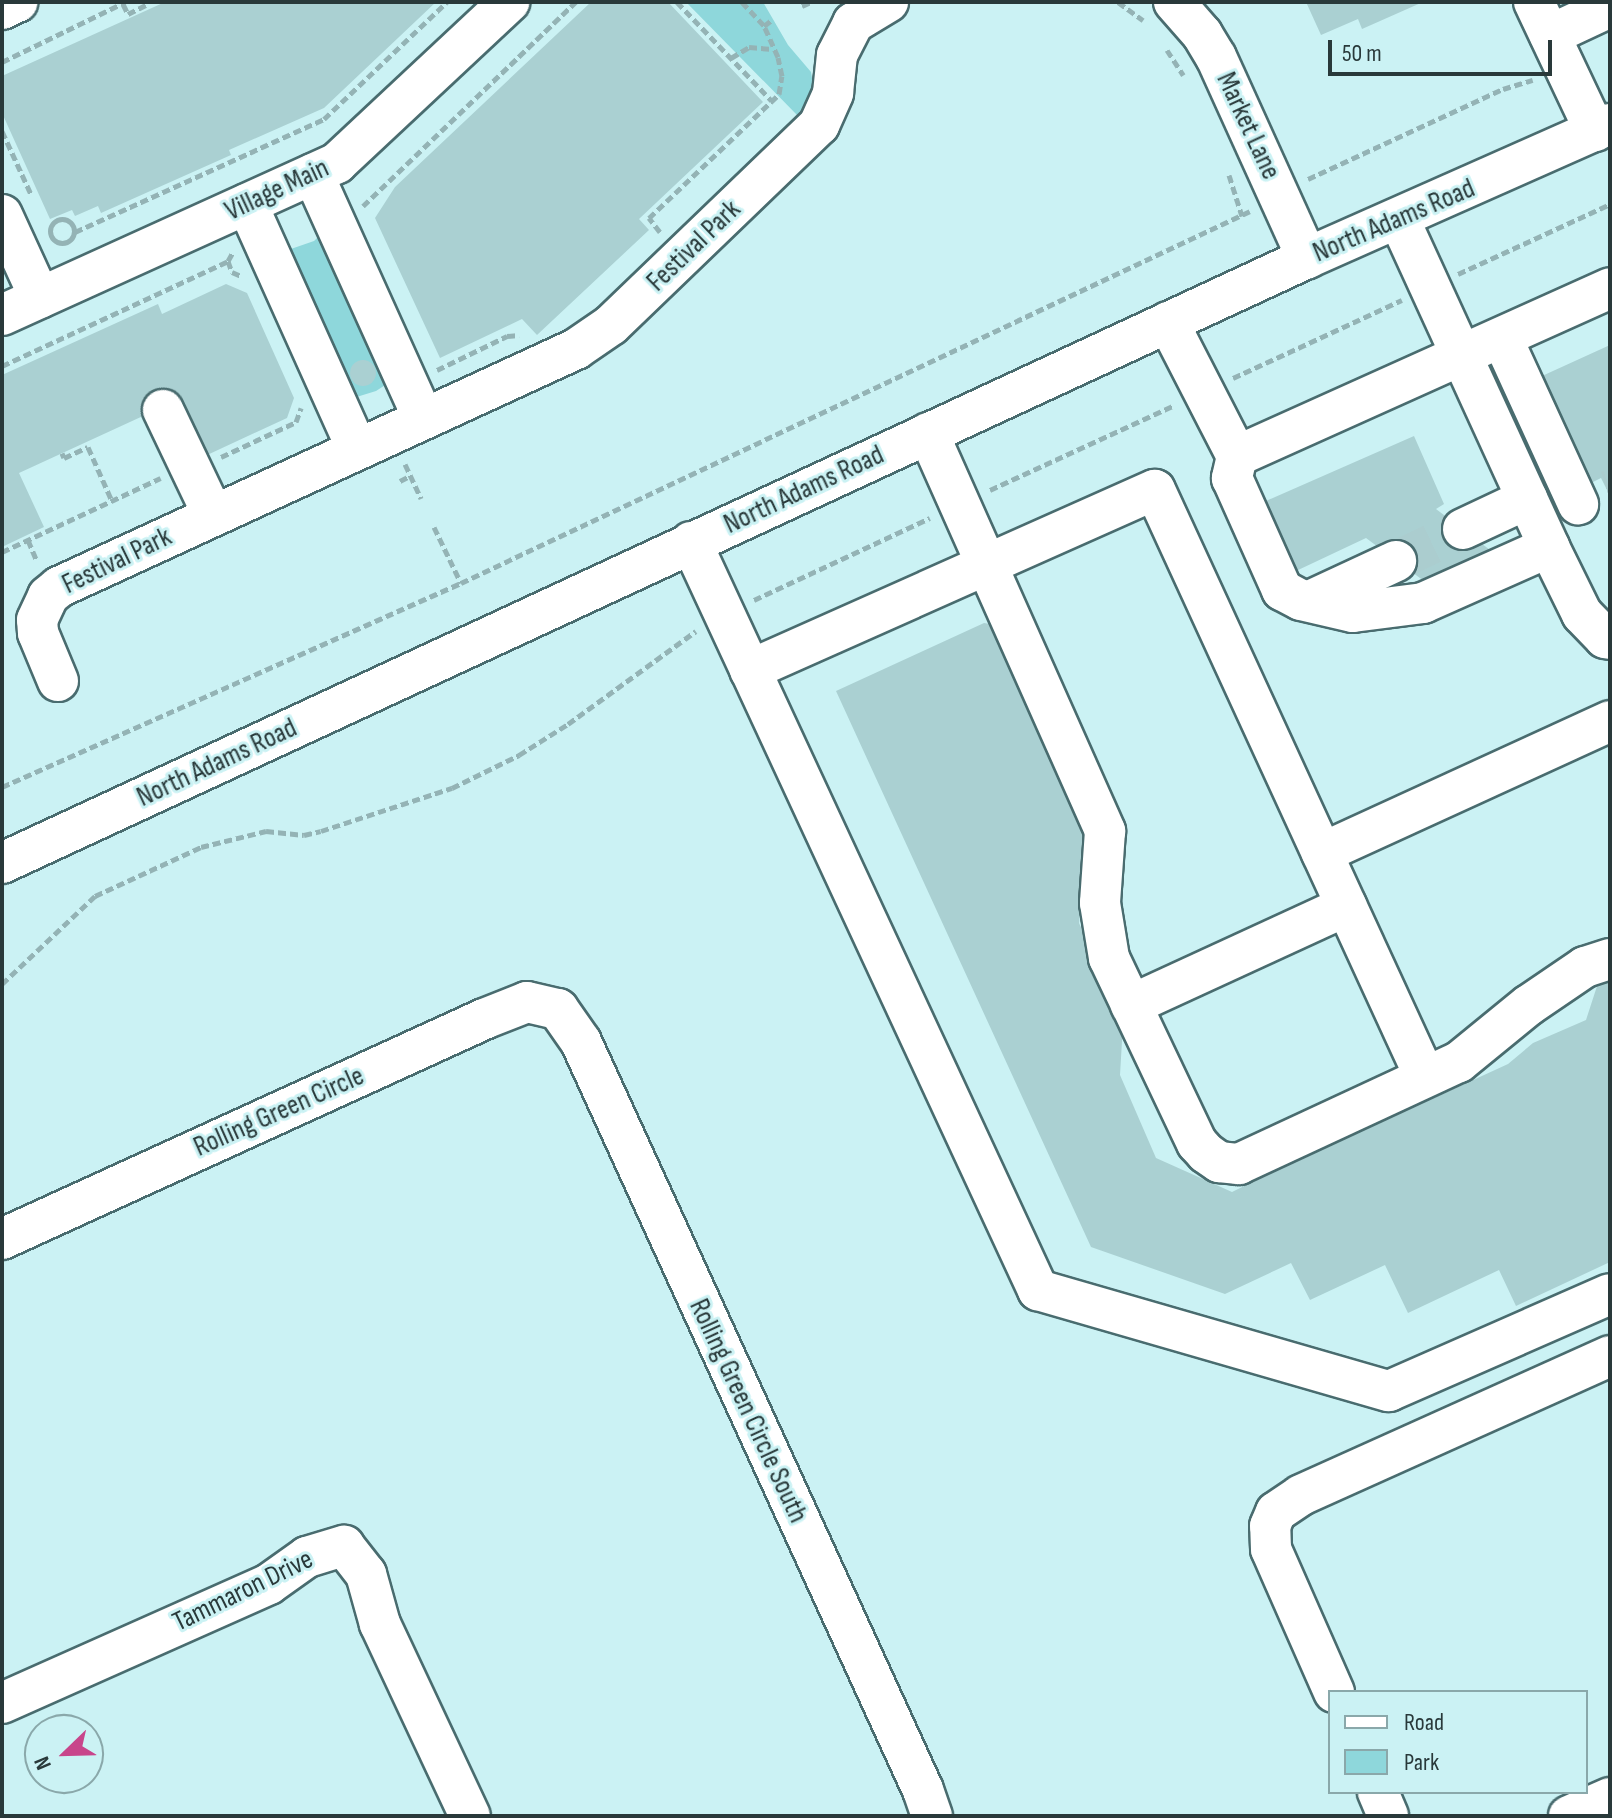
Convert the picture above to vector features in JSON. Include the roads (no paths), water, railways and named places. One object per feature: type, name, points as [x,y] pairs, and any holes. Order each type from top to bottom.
[{"type":"street","points":[[2,9],[17,2]]},
{"type":"street","name":"Village Main","points":[[2,315],[348,156],[509,2]]},
{"type":"street","name":"Festival Park","points":[[58,681],[38,633],[37,620],[48,596],[77,576],[576,349],[629,310],[819,125],[833,93],[837,55],[853,23],[888,2]]},
{"type":"street","points":[[1602,128],[1549,34],[1610,7]]},
{"type":"street","name":"Market Lane","points":[[1160,13],[1202,34],[1222,69],[1307,258]]},
{"type":"street","name":"North Adams Road","points":[[2,863],[1307,258],[1602,128]]},
{"type":"street","points":[[313,174],[423,418]]},
{"type":"street","points":[[247,204],[357,449]]},
{"type":"street","points":[[17,206],[40,298]]},
{"type":"street","points":[[1399,219],[1582,614],[1605,638],[1610,639]]},
{"type":"street","points":[[1237,456],[1610,288]]},
{"type":"street","points":[[1168,322],[1237,456],[1232,478],[1282,590],[1353,612],[1423,603],[1537,522],[1593,497],[1502,338]]},
{"type":"street","points":[[163,410],[213,515]]},
{"type":"street","points":[[928,433],[1105,831],[1100,903],[1109,958],[1197,1143],[1219,1162],[1239,1164],[1459,1062],[1529,1005],[1585,967],[1610,959]]},
{"type":"street","points":[[750,670],[1155,490],[1425,1077]]},
{"type":"street","points":[[1463,529],[1537,522]]},
{"type":"street","points":[[691,542],[1038,1290],[1389,1391],[1610,1294]]},
{"type":"street","points":[[1310,601],[1396,561]]},
{"type":"street","points":[[1322,853],[1610,721]]},
{"type":"street","points":[[1131,1005],[1346,906]]},
{"type":"street","name":"Rolling Green Circle","points":[[2,1239],[484,1019],[527,1002],[558,1009]]},
{"type":"street","name":"Rolling Green Circle South","points":[[558,1009],[581,1042],[923,1790],[932,1816]]},
{"type":"street","points":[[1333,1690],[1271,1549],[1270,1526],[1276,1512],[1301,1495],[1610,1356]]},
{"type":"street","name":"Tammaron Drive","points":[[2,1703],[269,1584],[307,1557],[344,1546],[366,1574],[380,1624],[470,1816]]},
{"type":"street","points":[[1379,1794],[1388,1816]]},
{"type":"street","points":[[1569,1816],[1610,1798]]},
{"type":"tunnel","points":[[1396,561],[1463,529]]}]
